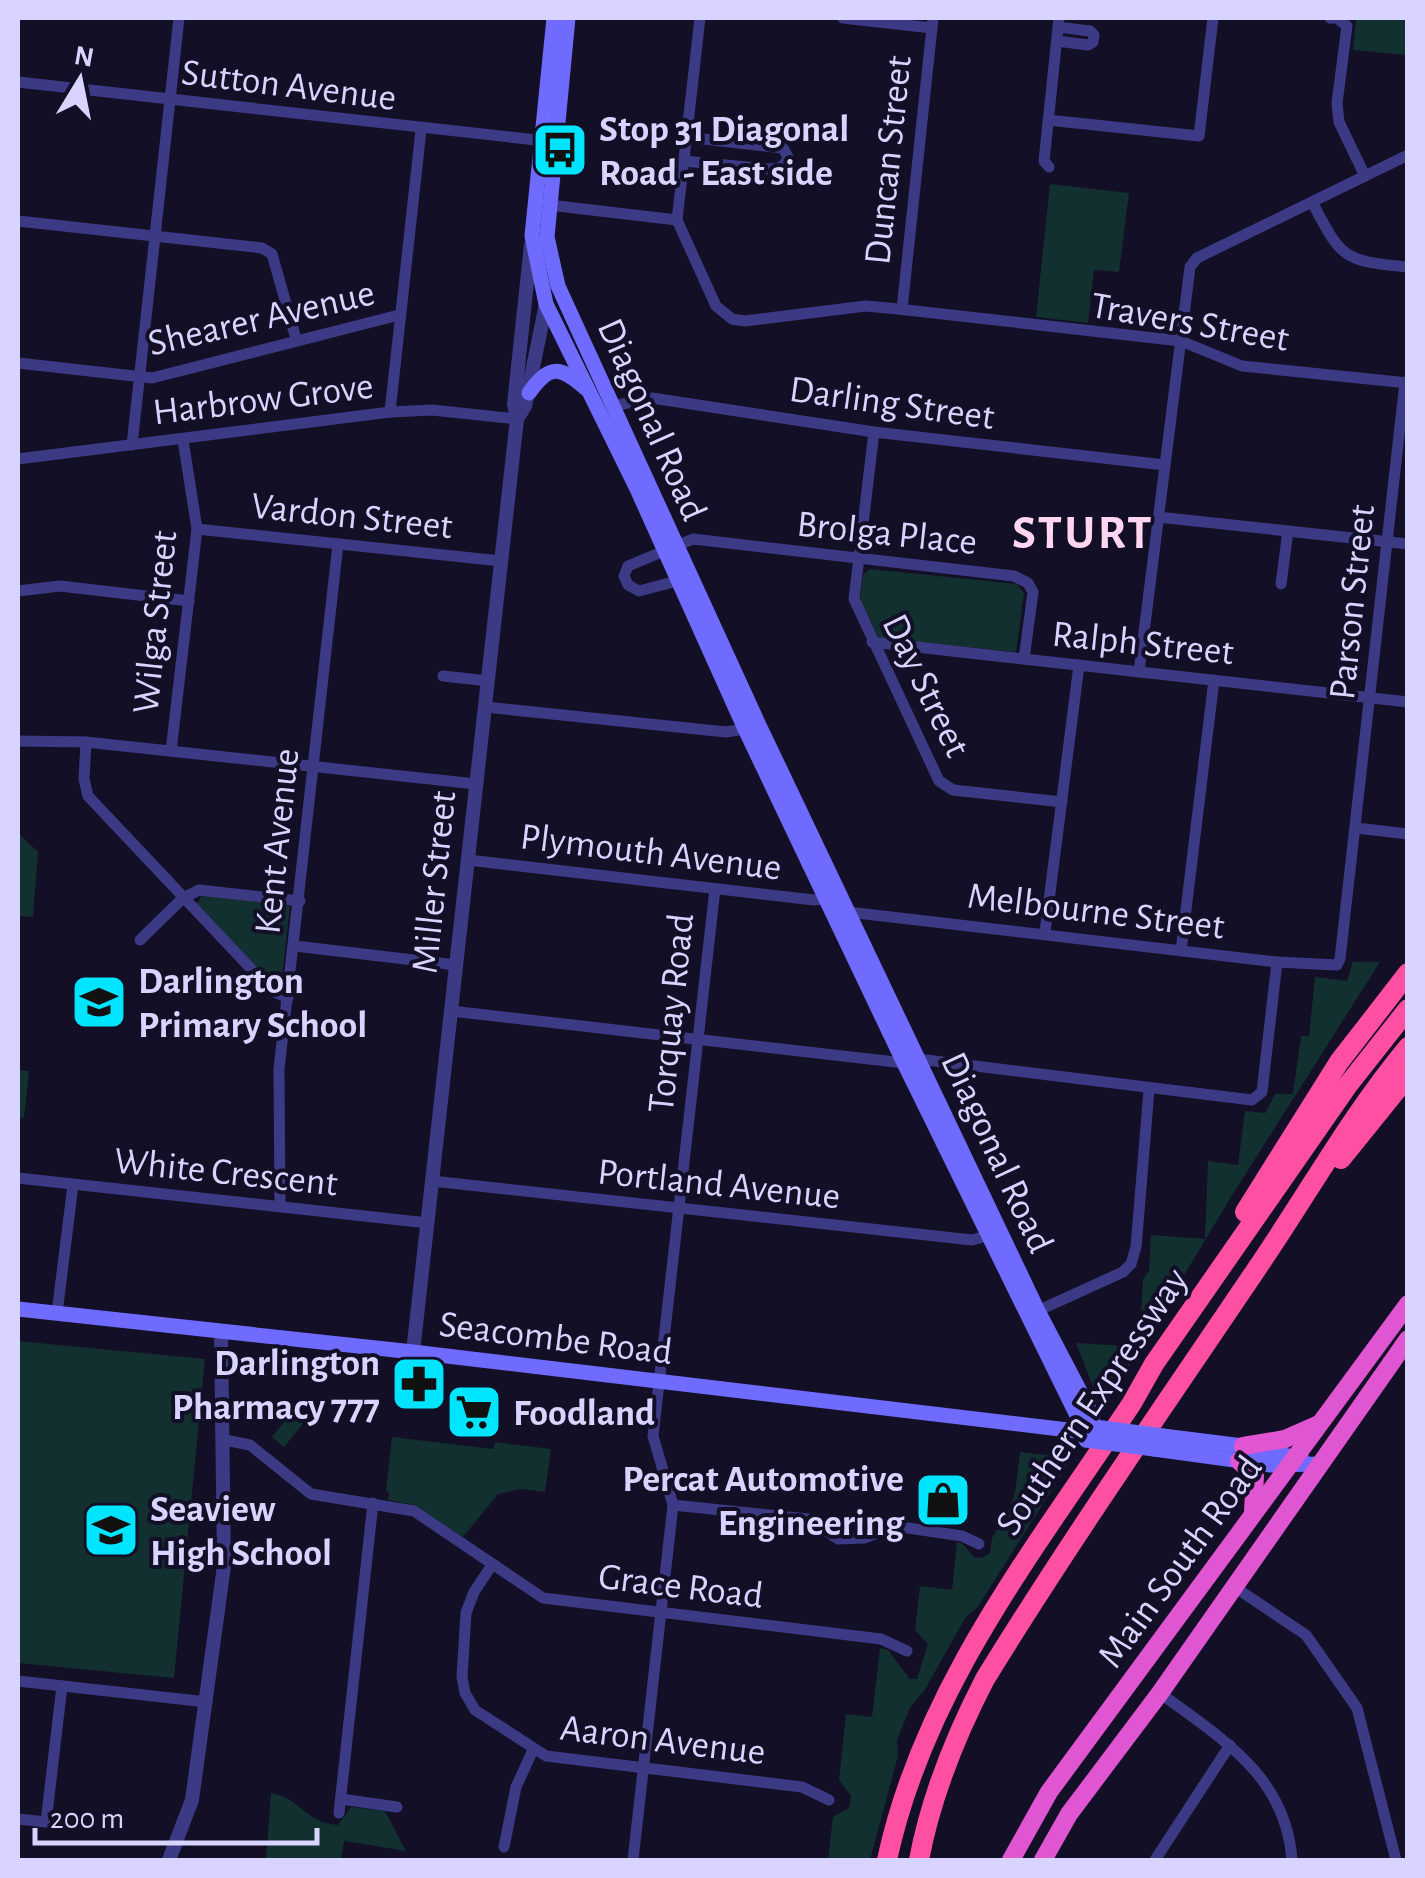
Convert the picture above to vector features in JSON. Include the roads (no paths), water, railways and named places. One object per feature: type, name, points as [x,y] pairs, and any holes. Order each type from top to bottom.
[{"type":"highway","points":[[1154,1364],[1310,1105],[1359,1034],[1408,974]]},
{"type":"highway","name":"Southern Expressway","points":[[886,1860],[920,1748],[955,1673],[1154,1364],[1348,1085],[1408,1009]]},
{"type":"highway","name":"Southern Expressway","points":[[919,1860],[936,1792],[964,1719],[985,1679],[1320,1167],[1375,1086],[1408,1047]]},
{"type":"highway","points":[[1266,1255],[1408,1076]]},
{"type":"highway","name":"Main South Road","points":[[1011,1860],[1049,1792],[1408,1304]]},
{"type":"highway","name":"Main South Road","points":[[1043,1860],[1069,1814],[1160,1693],[1408,1338]]},
{"type":"highway","points":[[1253,1511],[1255,1476],[1241,1454],[1319,1424]]},
{"type":"highway","points":[[1136,1676],[1160,1693]]},
{"type":"main road","name":"Diagonal Road","points":[[554,18],[548,142],[550,257],[637,489],[669,548],[828,899],[842,913]]},
{"type":"main road","name":"Diagonal Road","points":[[568,18],[532,236],[546,304],[588,390],[606,410]]},
{"type":"main road","points":[[546,304],[550,257]]},
{"type":"main road","points":[[528,392],[546,372],[553,370],[573,377],[588,390]]},
{"type":"main road","name":"Diagonal Road","points":[[669,548],[677,581],[842,913],[1089,1433]]},
{"type":"main road","name":"Seacombe Road","points":[[18,1309],[413,1352],[1320,1464]]},
{"type":"street","points":[[132,445],[179,18]]},
{"type":"street","points":[[549,205],[678,220],[700,18]]},
{"type":"street","points":[[843,18],[932,23]]},
{"type":"street","points":[[1048,120],[1199,136],[1213,18]]},
{"type":"street","points":[[1330,18],[1337,18],[1346,26],[1337,104],[1339,122],[1366,176]]},
{"type":"street","name":"Duncan Street","points":[[902,309],[932,23]]},
{"type":"street","points":[[1050,167],[1044,161],[1058,29]]},
{"type":"street","name":"Sutton Avenue","points":[[18,82],[548,142]]},
{"type":"street","points":[[390,412],[421,130]]},
{"type":"street","points":[[684,161],[769,169],[780,168],[790,159],[782,148],[686,138]]},
{"type":"street","points":[[1139,672],[1190,267],[1197,258],[1408,154]]},
{"type":"street","points":[[1312,202],[1332,241],[1348,257],[1365,263],[1408,267]]},
{"type":"street","points":[[18,220],[267,250],[272,254],[296,339]]},
{"type":"street","name":"Travers Street","points":[[678,220],[716,306],[732,319],[744,321],[866,306],[902,309],[1181,341],[1242,366],[1406,382]]},
{"type":"street","name":"Miller Street","points":[[517,419],[514,404],[532,236]]},
{"type":"street","name":"Miller Street","points":[[413,1352],[517,419],[528,392],[546,304]]},
{"type":"street","name":"Shearer Avenue","points":[[18,363],[152,378],[398,315]]},
{"type":"street","name":"Parson Street","points":[[1337,965],[1406,382]]},
{"type":"street","name":"Darling Street","points":[[606,410],[652,398],[874,432],[1165,466]]},
{"type":"street","name":"Harbrow Grove","points":[[18,459],[390,412],[432,410],[517,419]]},
{"type":"street","name":"Day Street","points":[[874,432],[854,599],[944,787],[1062,802]]},
{"type":"street","name":"Wilga Street","points":[[171,751],[197,529],[183,440]]},
{"type":"street","points":[[1158,517],[1408,544]]},
{"type":"street","name":"Vardon Street","points":[[197,529],[501,561]]},
{"type":"street","points":[[1281,584],[1288,531]]},
{"type":"street","name":"Brolga Place","points":[[669,548],[692,539],[1014,576],[1028,583],[1032,592],[1024,659]]},
{"type":"street","name":"Kent Avenue","points":[[280,1206],[279,1069],[338,544]]},
{"type":"street","name":"Diagonal Road","points":[[669,548],[628,566],[624,576],[628,585],[640,591],[677,581]]},
{"type":"street","points":[[18,591],[60,586],[188,601]]},
{"type":"street","name":"Ralph Street","points":[[872,642],[1408,702]]},
{"type":"street","points":[[1045,932],[1079,665]]},
{"type":"street","points":[[444,676],[488,682]]},
{"type":"street","points":[[1181,951],[1214,680]]},
{"type":"street","points":[[485,708],[726,732],[751,726]]},
{"type":"street","points":[[18,741],[86,742],[476,784]]},
{"type":"street","points":[[86,742],[84,779],[88,796],[272,991],[288,998]]},
{"type":"street","points":[[1356,828],[1408,834]]},
{"type":"street","name":"Plymouth Avenue","points":[[468,860],[828,899]]},
{"type":"street","name":"Torquay Road","points":[[672,1505],[654,1446],[714,889]]},
{"type":"street","points":[[140,940],[184,898],[205,890],[300,901]]},
{"type":"street","name":"Melbourne Street","points":[[842,913],[1045,932],[1277,962],[1337,965]]},
{"type":"street","points":[[295,946],[456,965]]},
{"type":"street","points":[[451,1011],[1252,1100],[1262,1092],[1277,962]]},
{"type":"street","points":[[1032,1313],[1123,1272],[1131,1264],[1136,1247],[1149,1090]]},
{"type":"street","name":"White Crescent","points":[[18,1178],[428,1223]]},
{"type":"street","name":"Portland Avenue","points":[[432,1181],[972,1240],[993,1234]]},
{"type":"street","points":[[56,1312],[73,1184]]},
{"type":"street","points":[[169,1860],[192,1800],[224,1566],[221,1330]]},
{"type":"street","name":"Grace Road","points":[[225,1440],[250,1445],[310,1494],[414,1511],[544,1598],[881,1639],[907,1651]]},
{"type":"street","points":[[339,1813],[373,1504]]},
{"type":"street","points":[[632,1860],[672,1505],[808,1519],[838,1539],[864,1538],[896,1526],[962,1536],[979,1544]]},
{"type":"street","name":"Aaron Avenue","points":[[492,1565],[466,1613],[464,1693],[475,1710],[546,1756],[802,1787],[829,1800]]},
{"type":"street","points":[[1233,1586],[1306,1634],[1357,1708],[1396,1860]]},
{"type":"street","points":[[18,1681],[207,1702]]},
{"type":"street","points":[[18,1819],[46,1822],[62,1686]]},
{"type":"street","points":[[1160,1693],[1230,1745],[1267,1782],[1288,1830],[1292,1860]]},
{"type":"street","points":[[1155,1860],[1230,1745]]},
{"type":"street","points":[[504,1847],[516,1787],[533,1750]]},
{"type":"street","points":[[341,1799],[397,1807]]},
{"type":"place","name":"Stop 31 Diagonal Road - East side","points":[[560,150]]},
{"type":"place","name":"Darlington Primary School","points":[[99,1002]]},
{"type":"place","name":"Darlington Pharmacy 777","points":[[419,1384]]},
{"type":"place","name":"Foodland","points":[[474,1412]]},
{"type":"place","name":"Percat Automotive Engineering","points":[[943,1500]]},
{"type":"place","name":"Seaview High School","points":[[111,1530]]},
{"type":"district","name":"STURT","points":[[1083,531]]}]
